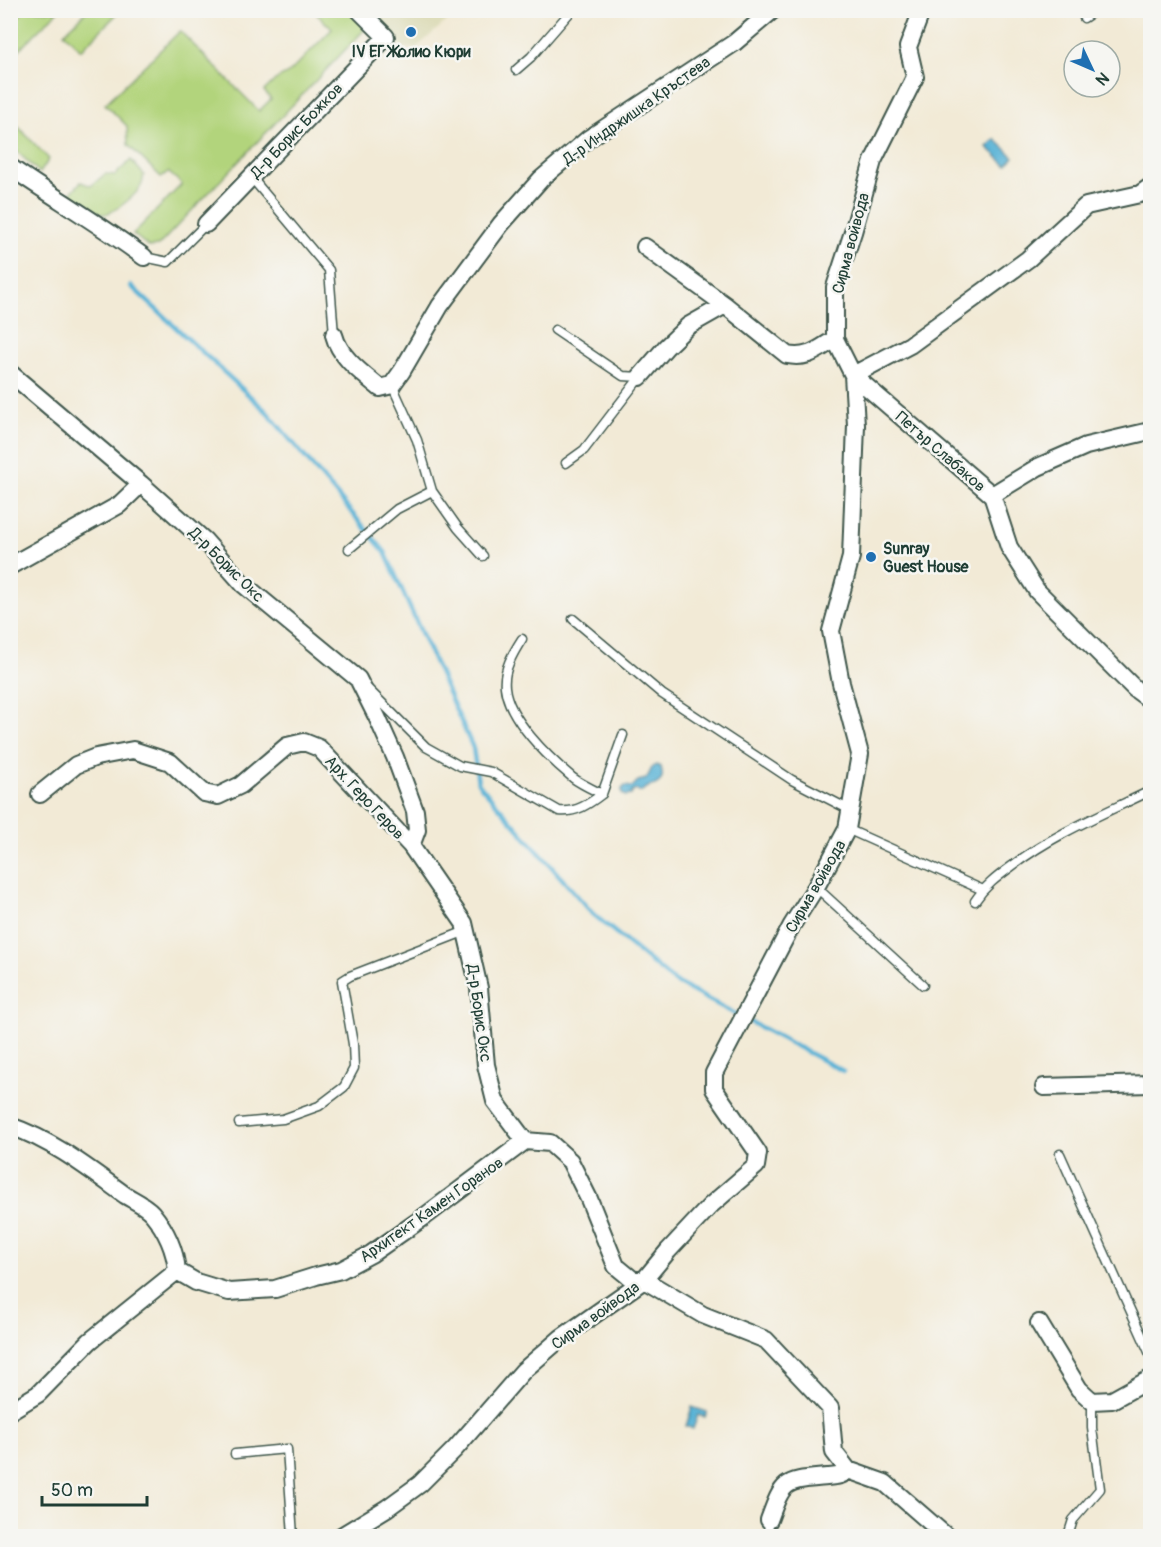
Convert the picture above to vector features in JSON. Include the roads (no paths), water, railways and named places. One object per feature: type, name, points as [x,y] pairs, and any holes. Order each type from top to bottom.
[{"type":"street","name":"Д-р Борис Божков","points":[[206,224],[386,37],[359,10]]},
{"type":"street","name":"Д-р Индржишка Кръстева","points":[[392,385],[441,306],[501,224],[541,179],[588,139],[734,43],[773,10]]},
{"type":"street","name":"Сирма войвода","points":[[341,1536],[387,1508],[420,1484],[523,1371],[561,1338],[644,1280],[711,1205],[750,1171],[758,1153],[714,1089],[714,1073],[792,925],[847,830],[860,754],[841,683],[831,631],[851,557],[856,425],[853,375],[835,339],[835,287],[873,161],[915,77],[908,47],[922,10]]},
{"type":"street","points":[[10,167],[59,201],[111,232],[144,257]]},
{"type":"street","points":[[853,375],[910,345],[1019,266],[1086,206],[1140,194],[1150,187]]},
{"type":"street","points":[[645,247],[725,305],[787,355],[799,358],[811,354],[835,339]]},
{"type":"street","points":[[640,377],[666,346],[688,326],[725,305]]},
{"type":"street","points":[[334,335],[337,347],[355,367],[381,388],[392,385]]},
{"type":"street","name":"Д-р Борис Окс","points":[[10,373],[205,541],[243,584],[358,679],[377,717],[415,810],[417,830],[411,846],[464,923],[479,988],[486,1065],[495,1101],[525,1141]]},
{"type":"street","name":"Петър Слабаков","points":[[853,375],[992,495],[1009,547],[1037,591],[1135,689],[1150,700]]},
{"type":"street","points":[[992,495],[1038,467],[1086,446],[1150,431]]},
{"type":"street","points":[[10,566],[119,505],[141,484]]},
{"type":"street","name":"Арх. Геро Геров","points":[[40,794],[76,765],[96,757],[133,750],[170,762],[204,793],[218,796],[241,785],[287,746],[304,742],[319,748],[411,846]]},
{"type":"street","points":[[1044,1087],[1150,1084]]},
{"type":"street","points":[[10,1126],[26,1131],[56,1148],[150,1211],[175,1255],[177,1271],[90,1341],[38,1394],[10,1411]]},
{"type":"street","points":[[525,1141],[550,1143],[570,1161],[589,1199],[616,1266],[633,1280],[644,1280],[703,1315],[766,1340],[830,1408],[834,1452],[848,1470],[885,1483],[946,1536]]},
{"type":"street","name":"Архитект Камен Горанов","points":[[177,1271],[196,1282],[229,1292],[275,1289],[341,1270],[371,1254],[424,1217],[525,1141]]},
{"type":"street","points":[[1039,1323],[1080,1389],[1092,1401],[1112,1400],[1150,1379]]},
{"type":"street","points":[[768,1528],[778,1496],[789,1482],[842,1476],[848,1470]]},
{"type":"lane","points":[[516,70],[531,57],[572,10]]},
{"type":"lane","points":[[1084,18],[1096,10]]},
{"type":"lane","points":[[251,177],[329,270],[334,335]]},
{"type":"lane","points":[[144,257],[168,262],[206,224]]},
{"type":"lane","points":[[555,330],[623,376],[640,377]]},
{"type":"lane","points":[[566,463],[584,450],[640,377]]},
{"type":"lane","points":[[392,385],[417,440],[432,491],[458,528],[483,556]]},
{"type":"lane","points":[[349,549],[397,509],[432,491]]},
{"type":"lane","points":[[573,620],[662,694],[792,780],[850,810]]},
{"type":"lane","points":[[522,639],[508,664],[504,684],[508,702],[519,722],[541,747],[574,779],[602,794]]},
{"type":"lane","points":[[358,679],[426,747],[460,766],[491,772],[559,811],[569,812],[588,805],[602,794],[623,735]]},
{"type":"lane","points":[[975,901],[989,883],[1022,858],[1056,837],[1150,791]]},
{"type":"lane","points":[[847,830],[983,890]]},
{"type":"lane","points":[[816,887],[923,986]]},
{"type":"lane","points":[[239,1123],[283,1119],[319,1106],[344,1087],[354,1068],[353,1044],[342,981],[466,931]]},
{"type":"lane","points":[[1060,1154],[1150,1354]]},
{"type":"lane","points":[[1068,1536],[1073,1520],[1100,1489],[1092,1428],[1092,1401]]},
{"type":"lane","points":[[235,1454],[286,1449],[293,1536]]},
{"type":"water","points":[[995,139],[1014,157],[1006,165],[987,147]]},
{"type":"water","points":[[656,765],[661,767],[662,772],[658,783],[640,792],[633,791],[631,795],[622,794],[625,786],[632,787],[638,781],[646,779],[652,767]]},
{"type":"water","points":[[692,1407],[707,1412],[705,1417],[698,1415],[693,1429],[686,1426]]},
{"type":"waterway","points":[[131,286],[266,411],[385,552],[473,748],[478,783],[593,914],[675,982],[843,1071]]},
{"type":"place","name":"IV ЕГ Жолио Кюри","points":[[411,32]]},
{"type":"place","name":"Sunray Guest House","points":[[871,557]]}]
